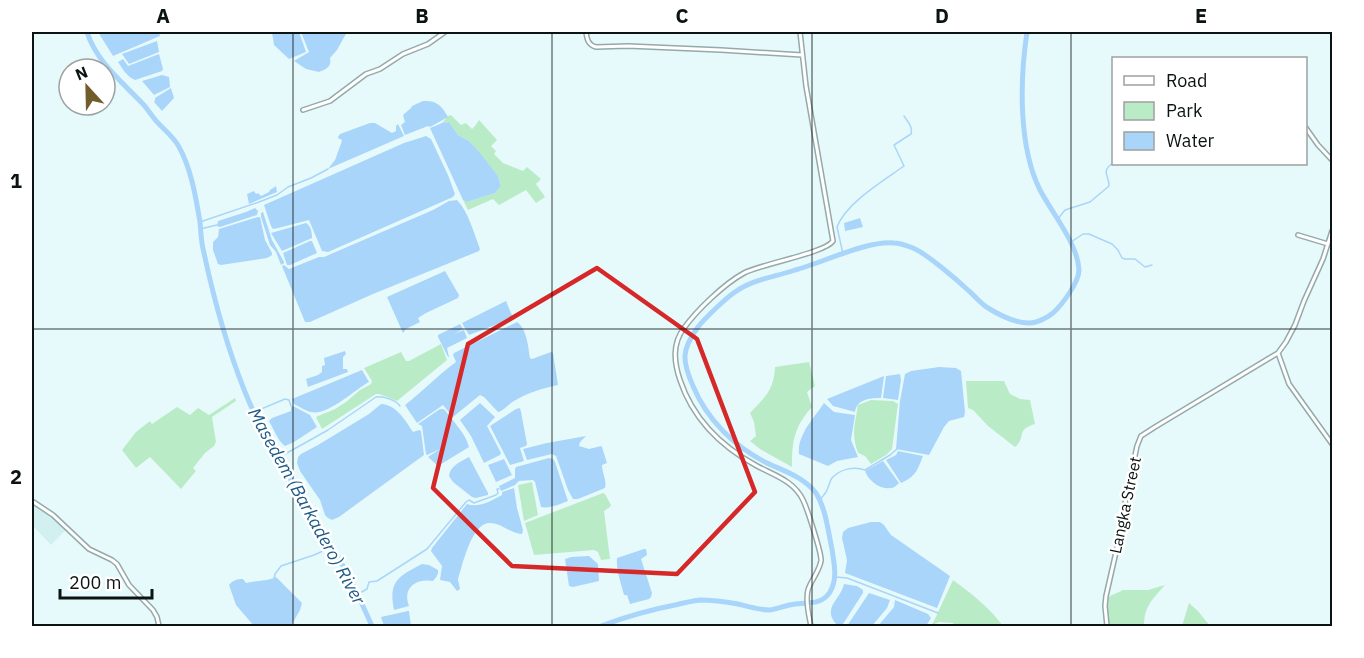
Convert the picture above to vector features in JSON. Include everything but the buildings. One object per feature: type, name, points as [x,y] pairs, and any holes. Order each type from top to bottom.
[{"type":"street","points":[[303,110],[330,101],[369,72],[380,69],[403,54],[428,44],[445,32]]},
{"type":"street","points":[[586,32],[592,46],[802,55]]},
{"type":"street","points":[[800,32],[817,157],[833,241],[820,250],[756,269],[737,278],[708,301],[686,325],[677,338],[674,356],[687,399],[697,417],[719,440],[757,466],[782,478],[800,494],[821,559],[807,593],[811,627]]},
{"type":"street","points":[[1307,131],[1332,160]]},
{"type":"street","points":[[1332,231],[1323,259],[1295,325],[1278,353],[1289,384],[1332,444]]},
{"type":"street","points":[[1298,235],[1328,244]]},
{"type":"street","name":"Langka Street","points":[[1107,627],[1106,596],[1140,438],[1278,353]]},
{"type":"street","points":[[32,501],[61,521],[89,549],[117,564],[129,585],[153,610],[159,627]]},
{"type":"highlighted area","points":[[597,268],[697,339],[755,492],[677,574],[512,566],[433,488],[468,344]]},
{"type":"shaded area","points":[[32,502],[68,528],[51,545],[34,527],[32,529]]},
{"type":"green space","points":[[451,115],[461,125],[466,123],[472,129],[479,120],[497,140],[491,146],[496,151],[494,154],[503,163],[523,171],[527,167],[541,179],[536,184],[545,197],[536,203],[526,190],[499,205],[493,199],[468,210],[463,200],[467,202],[495,193],[501,186],[498,176],[469,141],[458,135],[449,122],[442,123]]},
{"type":"green space","points":[[441,344],[447,360],[397,401],[376,394],[322,429],[316,417],[335,409],[371,384],[372,381],[364,368],[401,352],[406,361],[409,361]]},
{"type":"green space","points":[[809,362],[815,386],[807,392],[812,407],[801,421],[795,435],[792,467],[750,441],[756,436],[750,413],[771,387],[775,367]]},
{"type":"green space","points":[[966,381],[1004,381],[1010,394],[1020,399],[1030,400],[1035,424],[1023,431],[1015,447],[968,408]]},
{"type":"green space","points":[[235,398],[236,401],[212,417],[216,442],[193,468],[196,471],[181,489],[150,457],[136,468],[122,450],[136,432],[150,421],[152,424],[177,407],[190,415],[198,408],[209,415]]},
{"type":"green space","points":[[871,400],[893,401],[898,404],[892,449],[871,464],[865,456],[858,453],[854,435],[858,405]]},
{"type":"green space","points":[[532,482],[538,515],[524,521],[518,485]]},
{"type":"green space","points":[[603,493],[611,505],[604,511],[610,559],[601,560],[598,552],[594,550],[534,555],[525,523]]},
{"type":"green space","points":[[953,580],[980,601],[1003,626],[955,626],[953,623],[939,622],[932,625]]},
{"type":"green space","points":[[1165,585],[1147,608],[1144,626],[1110,626],[1106,607],[1108,597],[1123,590],[1148,590]]},
{"type":"green space","points":[[1189,603],[1198,611],[1210,626],[1182,626]]},
{"type":"water","points":[[98,32],[159,32],[160,36],[113,56]]},
{"type":"water","points":[[272,32],[299,32],[306,52],[289,59],[274,45]]},
{"type":"water","points":[[301,32],[347,32],[330,58],[329,66],[319,72],[306,69],[294,61],[309,52]]},
{"type":"water","points":[[157,41],[159,52],[129,64],[122,54]]},
{"type":"water","points":[[159,54],[162,71],[135,80],[127,75],[118,62],[123,59],[128,66]]},
{"type":"water","points":[[162,75],[169,77],[170,87],[154,95],[142,81]]},
{"type":"water","points":[[171,88],[174,98],[162,111],[154,102],[155,98]]},
{"type":"water","points":[[423,101],[438,104],[448,117],[430,127],[405,135],[401,125],[405,122],[403,115],[412,106]]},
{"type":"water","points":[[449,122],[458,135],[469,141],[480,153],[498,176],[501,186],[495,193],[467,202],[463,200],[430,128]]},
{"type":"water","points":[[375,123],[392,133],[396,131],[398,124],[404,136],[328,169],[335,160],[342,141],[338,137],[340,134]]},
{"type":"water","points":[[426,136],[431,139],[448,175],[455,194],[453,197],[328,252],[322,251],[309,220],[273,229],[271,226],[264,205],[404,143]]},
{"type":"water","points":[[276,186],[277,192],[249,204],[247,194],[254,191],[261,196]]},
{"type":"water","points":[[457,200],[470,223],[479,251],[310,322],[305,322],[282,266],[289,269],[324,257],[449,201]]},
{"type":"water","points":[[255,208],[258,211],[257,215],[217,226],[218,221]]},
{"type":"water","points":[[263,212],[272,240],[284,262],[281,265],[276,252],[270,245],[261,217]]},
{"type":"water","points":[[260,217],[265,240],[272,255],[267,258],[218,264],[213,242],[218,237],[219,229]]},
{"type":"water","points":[[860,218],[863,227],[845,231],[844,223]]},
{"type":"water","points":[[306,223],[311,229],[312,238],[282,251],[271,233]]},
{"type":"water","points":[[310,241],[317,253],[287,265],[283,253]]},
{"type":"water","points":[[445,271],[459,295],[458,298],[418,318],[420,322],[403,333],[387,297]]},
{"type":"water","points":[[506,301],[513,318],[469,335],[462,323]]},
{"type":"water","points":[[517,322],[525,333],[530,358],[553,353],[558,385],[524,396],[498,412],[480,395],[453,417],[443,405],[417,423],[405,405],[456,362],[454,353]]},
{"type":"water","points":[[460,324],[463,329],[454,334],[464,330],[467,338],[447,348],[448,357],[438,335]]},
{"type":"water","points":[[345,351],[343,369],[347,369],[348,372],[308,387],[306,379],[322,372],[322,366],[325,365],[324,358]]},
{"type":"water","points":[[939,367],[956,368],[961,371],[964,417],[949,421],[929,455],[896,449],[905,374]]},
{"type":"water","points":[[362,370],[369,382],[325,410],[311,412],[294,404],[292,399]]},
{"type":"water","points":[[900,374],[898,400],[883,398],[886,376]]},
{"type":"water","points":[[884,376],[881,398],[861,402],[855,412],[833,406],[827,399]]},
{"type":"water","points":[[480,403],[495,417],[487,426],[501,453],[484,463],[471,436],[460,420]]},
{"type":"water","points":[[824,403],[834,412],[855,415],[851,440],[858,457],[837,461],[828,466],[799,454],[803,433]]},
{"type":"water","points":[[381,404],[396,410],[413,432],[421,431],[424,455],[332,520],[325,515],[320,500],[300,471],[297,463],[298,457],[369,414]]},
{"type":"water","points":[[293,406],[310,415],[317,427],[285,446],[269,421],[291,411]]},
{"type":"water","points":[[520,408],[527,444],[520,448],[524,461],[510,465],[490,426]]},
{"type":"water","points":[[440,409],[445,410],[458,427],[469,447],[438,466],[428,457],[440,449],[426,454],[422,426],[418,424]]},
{"type":"water","points":[[586,436],[579,446],[589,449],[602,447],[607,463],[602,465],[605,488],[578,499],[573,499],[568,490],[556,456],[552,454],[527,460],[523,449],[547,443]]},
{"type":"water","points":[[898,451],[923,456],[915,472],[901,483],[886,460],[896,455]]},
{"type":"water","points":[[469,457],[488,495],[472,497],[449,476],[453,467]]},
{"type":"water","points":[[549,458],[555,462],[568,501],[551,507],[541,507],[533,480],[519,481],[501,491],[499,486],[515,478],[516,467]]},
{"type":"water","points":[[504,459],[512,475],[496,482],[488,465]]},
{"type":"water","points":[[883,461],[899,483],[894,487],[878,486],[865,471]]},
{"type":"water","points":[[514,488],[522,534],[494,523],[484,524],[475,533],[468,546],[458,579],[460,589],[457,591],[450,582],[440,580],[442,566],[431,551],[432,548],[467,504],[485,503],[502,495],[502,492]]},
{"type":"water","points":[[880,522],[891,535],[950,576],[937,608],[845,573],[847,560],[842,538],[843,532],[848,528]]},
{"type":"water","points":[[644,549],[647,555],[641,559],[652,593],[651,597],[630,604],[627,595],[624,595],[617,558]]},
{"type":"water","points":[[589,556],[598,564],[599,581],[569,586],[565,559]]},
{"type":"water","points":[[422,564],[438,570],[436,577],[433,581],[421,581],[412,586],[407,594],[409,606],[394,610],[393,592],[397,581],[401,576]]},
{"type":"water","points":[[276,577],[302,603],[300,610],[291,626],[254,626],[236,605],[229,585],[239,579],[243,579],[246,583]]},
{"type":"water","points":[[844,584],[857,586],[863,590],[863,593],[843,624],[838,626],[833,620],[831,609]]},
{"type":"water","points":[[869,593],[890,600],[887,608],[872,626],[847,626]]},
{"type":"water","points":[[895,600],[928,614],[931,618],[926,626],[878,626],[894,607]]},
{"type":"water","points":[[409,611],[411,626],[384,626],[381,617]]},
{"type":"waterway","name":"Masedem (Barkadero) River","points":[[87,32],[103,61],[174,139],[183,155],[195,193],[202,245],[217,306],[232,358],[245,392],[271,447],[338,557],[372,626]]},
{"type":"waterway","name":"Masedem (Barkadero) River","points":[[601,626],[646,611],[700,600],[770,610],[819,601],[830,592],[835,571],[832,549],[824,513],[816,493],[800,479],[767,463],[733,441],[706,410],[687,369],[686,349],[692,335],[701,323],[735,292],[757,281],[806,267],[858,248],[894,243],[913,248],[926,256],[985,306],[1011,320],[1024,323],[1038,321],[1053,313],[1065,299],[1076,281],[1079,270],[1078,260],[1064,229],[1040,190],[1028,153],[1024,133],[1022,91],[1027,32]]},
{"type":"waterway","points":[[843,254],[837,227],[848,209],[904,166],[894,145],[911,134],[911,127],[904,116]]},
{"type":"waterway","points":[[1057,220],[1065,210],[1090,202],[1109,186],[1106,171],[1112,164]]},
{"type":"waterway","points":[[200,222],[277,195],[288,187],[328,169]]},
{"type":"waterway","points":[[200,229],[217,225]]},
{"type":"waterway","points":[[1071,242],[1083,234],[1089,234],[1112,244],[1122,258],[1135,259],[1145,267],[1152,265]]},
{"type":"waterway","points":[[278,458],[328,430],[376,397],[389,399],[400,406]]},
{"type":"waterway","points":[[254,412],[285,399],[289,400],[291,406]]},
{"type":"waterway","points":[[820,500],[832,478],[839,472],[852,468],[865,470],[897,449]]},
{"type":"waterway","points":[[358,594],[367,589],[369,582],[377,581],[427,549],[466,502],[469,500],[474,503],[496,495],[499,489]]},
{"type":"waterway","points":[[274,579],[281,566],[332,547]]},
{"type":"waterway","points":[[836,577],[847,578],[938,613]]}]
